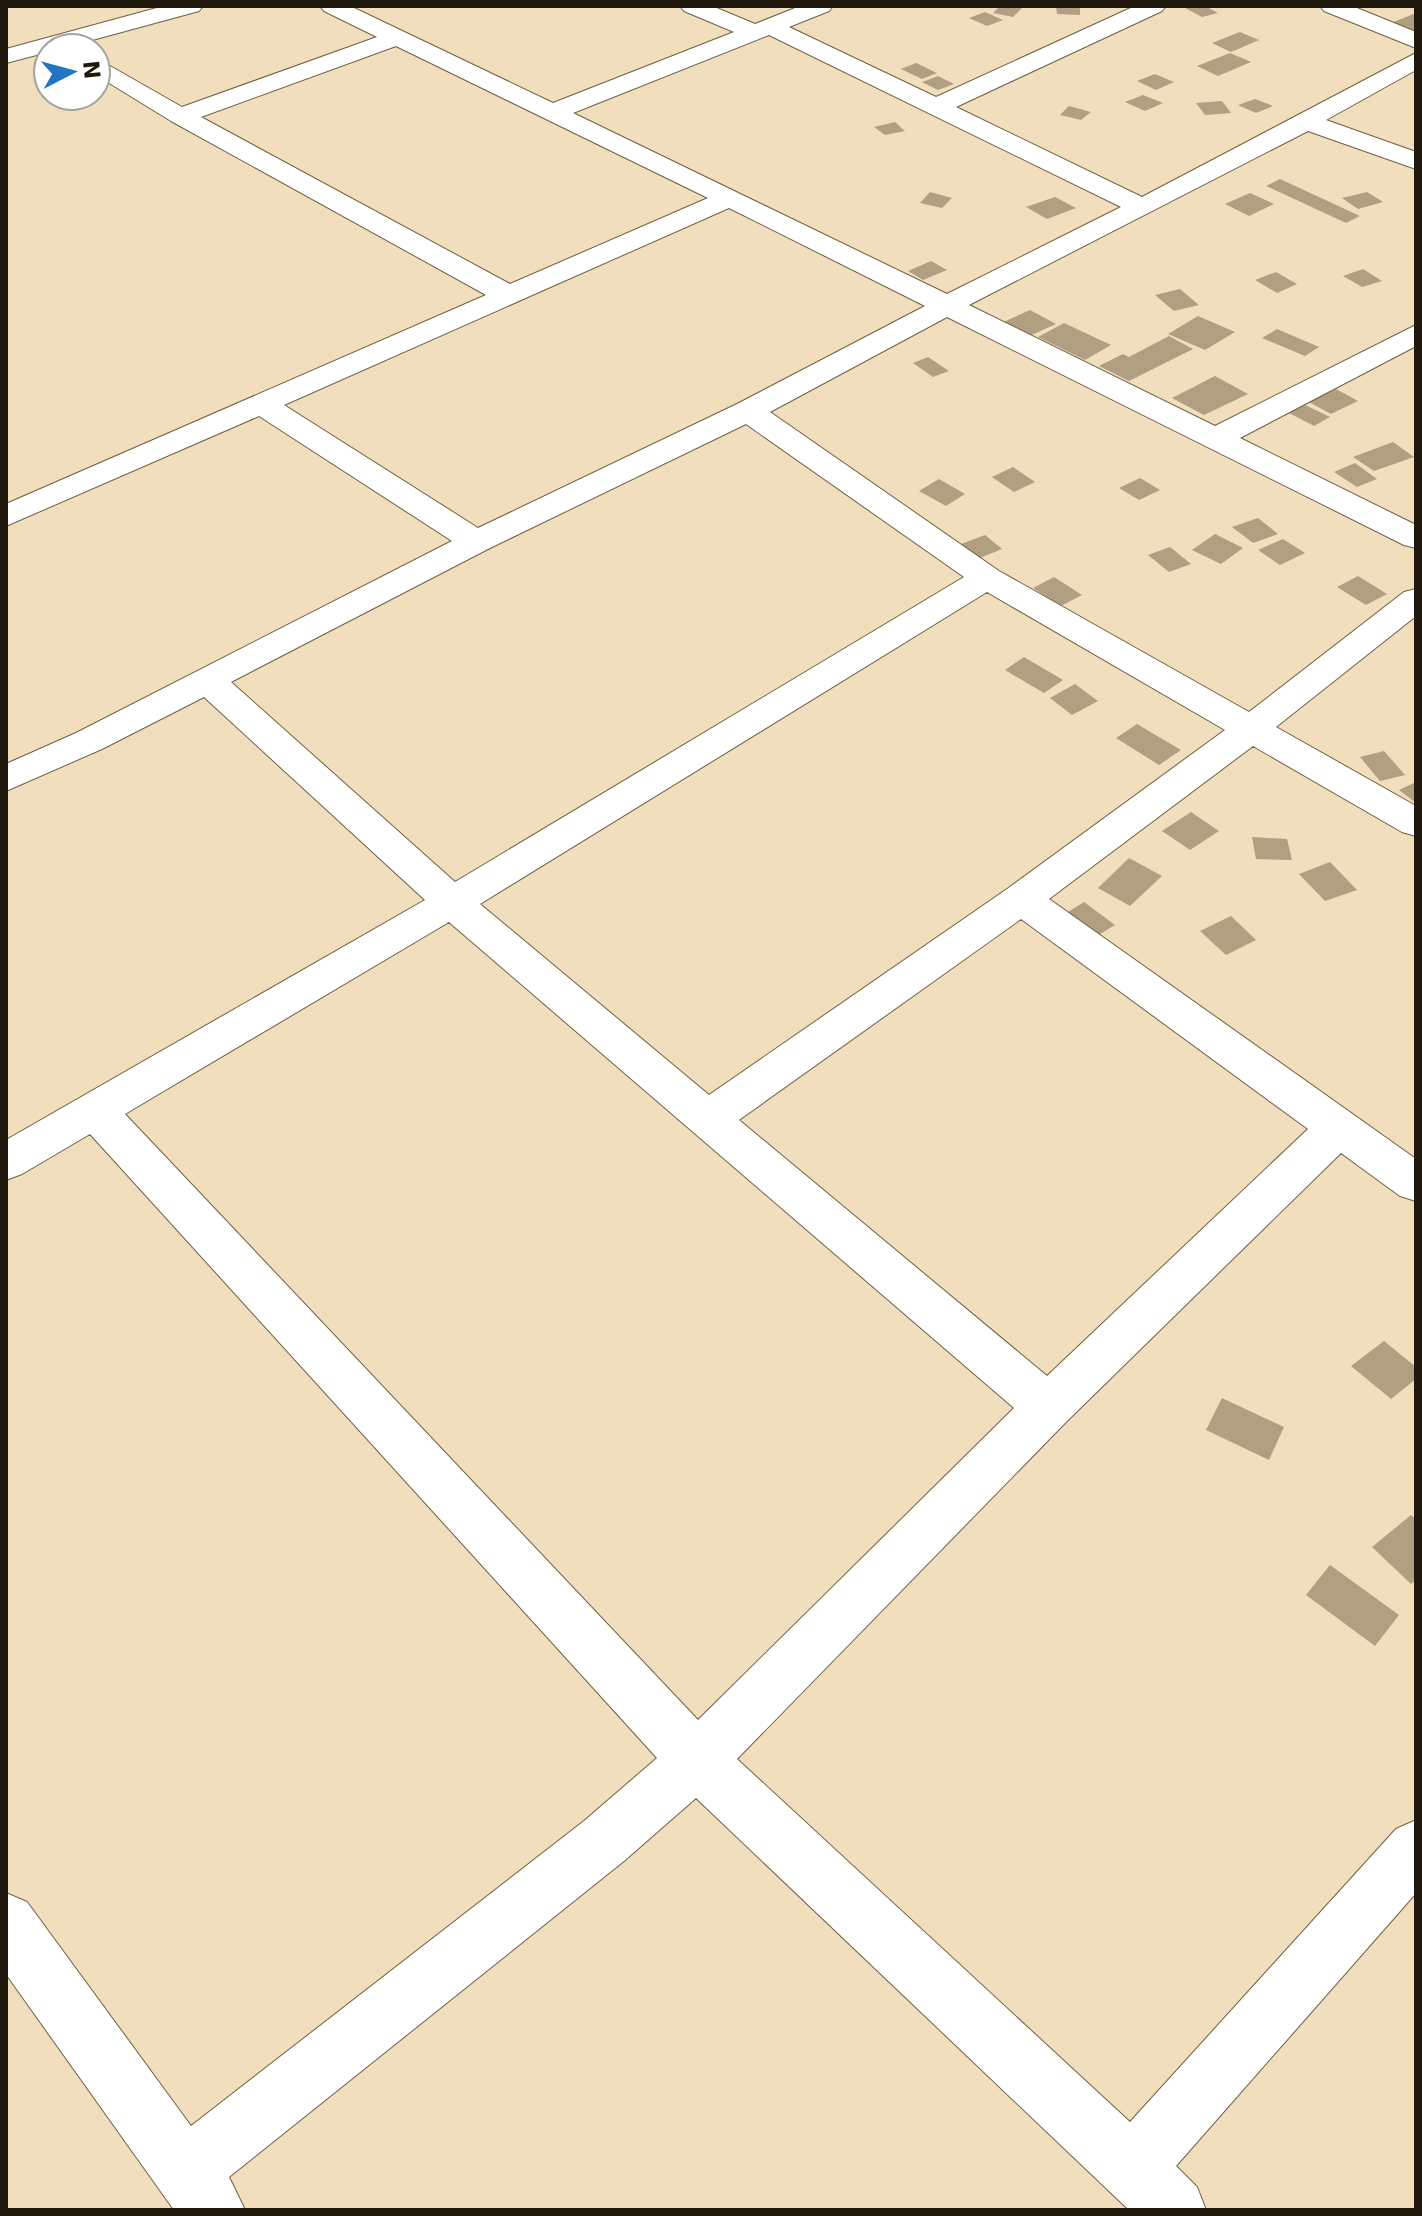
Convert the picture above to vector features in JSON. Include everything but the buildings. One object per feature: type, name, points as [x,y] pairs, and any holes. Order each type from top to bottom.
[{"type":"street","points":[[106,32],[191,6]]},
{"type":"street","points":[[332,6],[730,198],[1416,538]]},
{"type":"street","points":[[692,6],[762,29],[937,106],[1142,207]]},
{"type":"street","points":[[553,112],[821,6]]},
{"type":"street","points":[[937,106],[1154,6]]},
{"type":"street","points":[[1332,6],[1416,41]]},
{"type":"street","points":[[180,116],[395,38]]},
{"type":"street","points":[[6,56],[32,51]]},
{"type":"street","points":[[6,779],[208,681],[476,542],[748,411],[1307,122],[1416,60]]},
{"type":"street","points":[[112,75],[180,116],[508,295]]},
{"type":"street","points":[[1307,122],[1416,161]]},
{"type":"street","points":[[6,516],[730,198]]},
{"type":"street","points":[[1215,439],[1416,334]]},
{"type":"street","points":[[261,404],[476,542]]},
{"type":"street","points":[[748,411],[987,578],[1416,823]]},
{"type":"street","points":[[6,1162],[452,902],[987,578]]},
{"type":"street","points":[[706,1120],[1021,899],[1252,728],[1416,599]]},
{"type":"street","points":[[208,681],[452,902],[1048,1407]]},
{"type":"street","points":[[1021,899],[1416,1183]]},
{"type":"street","points":[[95,1111],[697,1760],[1132,2167],[1174,2210]]},
{"type":"street","points":[[6,1923],[199,2191],[697,1760],[1048,1407],[1337,1129]]},
{"type":"street","points":[[1132,2167],[1416,1849]]}]
